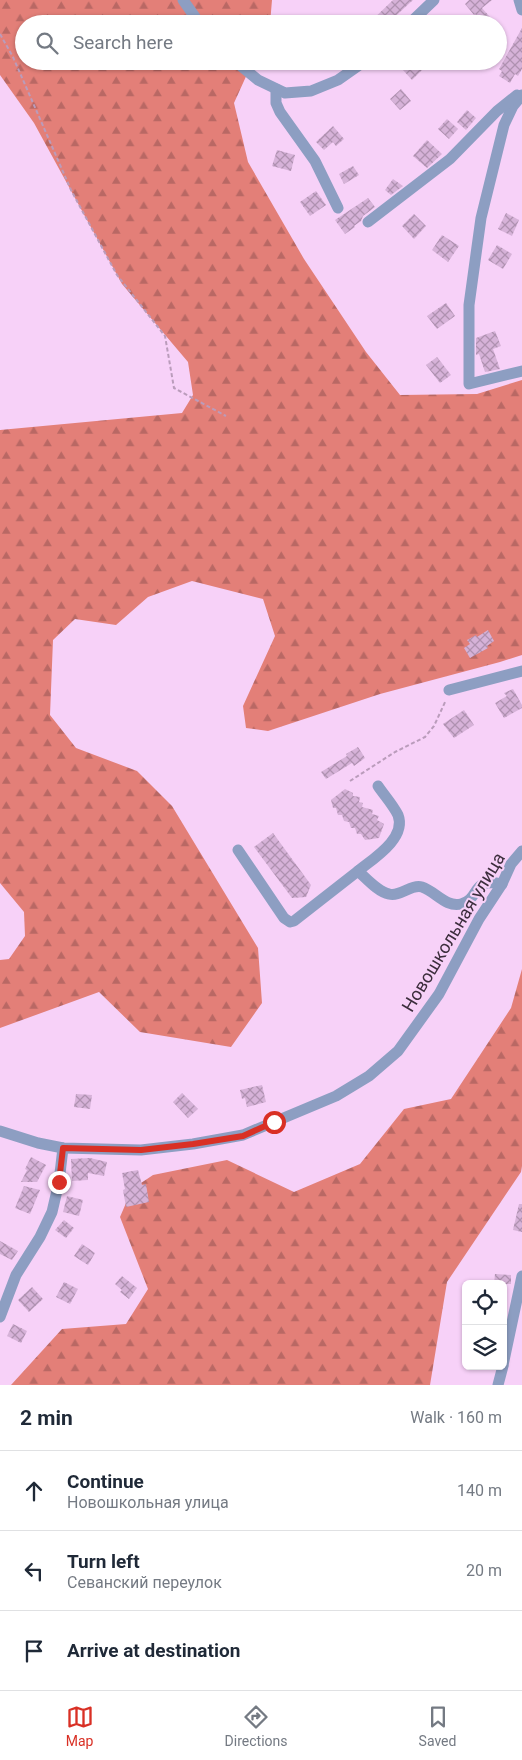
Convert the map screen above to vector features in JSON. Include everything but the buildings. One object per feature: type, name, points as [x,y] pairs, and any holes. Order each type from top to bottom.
[{"type":"street","points":[[182,0],[193,15]]},
{"type":"street","points":[[418,15],[434,0]]},
{"type":"street","points":[[519,0],[522,10]]},
{"type":"street","points":[[246,70],[258,80],[285,94],[311,91],[338,80],[352,70]]},
{"type":"street","points":[[276,89],[276,103],[280,112],[315,161],[338,208]]},
{"type":"street","points":[[368,222],[450,159],[497,111],[522,91]]},
{"type":"street","points":[[522,95],[513,106],[504,125],[481,218],[469,305],[469,384],[522,371]]},
{"type":"street","points":[[449,690],[522,671]]},
{"type":"street","points":[[238,850],[284,918],[290,922],[358,871],[397,836],[400,827],[398,816],[378,786]]},
{"type":"street","name":"Новошкольная улица","points":[[0,1131],[38,1144],[63,1148],[141,1150],[243,1136],[336,1096],[368,1076],[398,1051],[439,994],[479,919],[502,884],[512,864],[522,851]]},
{"type":"street","points":[[358,871],[388,894],[392,895],[421,887],[454,904],[461,904],[467,900],[485,882],[490,881],[502,884]]},
{"type":"street","points":[[0,1317],[16,1274],[40,1236],[52,1212],[59,1182],[63,1148]]},
{"type":"street","points":[[507,1346],[522,1276]]},
{"type":"street","points":[[498,1385],[502,1370]]},
{"type":"path","points":[[0,34],[15,61]]},
{"type":"path","points":[[19,70],[71,190],[112,267],[165,336],[174,388],[226,416]]},
{"type":"path","points":[[350,781],[395,752],[425,736],[434,726],[449,690]]},
{"type":"green space","points":[[0,0],[272,0],[271,15],[15,15],[15,70],[249,70],[234,103],[248,162],[304,259],[366,352],[400,395],[477,394],[522,380],[522,655],[380,694],[268,731],[246,728],[243,706],[275,636],[263,599],[192,581],[148,597],[116,625],[75,619],[53,640],[50,715],[76,748],[137,771],[172,806],[258,948],[262,1003],[231,1047],[140,1032],[99,992],[0,1028],[0,960],[9,959],[25,936],[24,912],[0,883],[0,430],[182,413],[193,395],[188,362],[122,284],[34,123],[0,75]]},
{"type":"green space","points":[[522,969],[521,1172],[447,1282],[430,1385],[11,1385],[62,1329],[126,1324],[148,1289],[120,1217],[132,1189],[153,1175],[227,1160],[294,1192],[360,1164],[404,1109],[451,1099],[511,1008]]},
{"type":"route","points":[[59,1182],[63,1148],[141,1150],[193,1144],[243,1136],[274,1122]]}]
